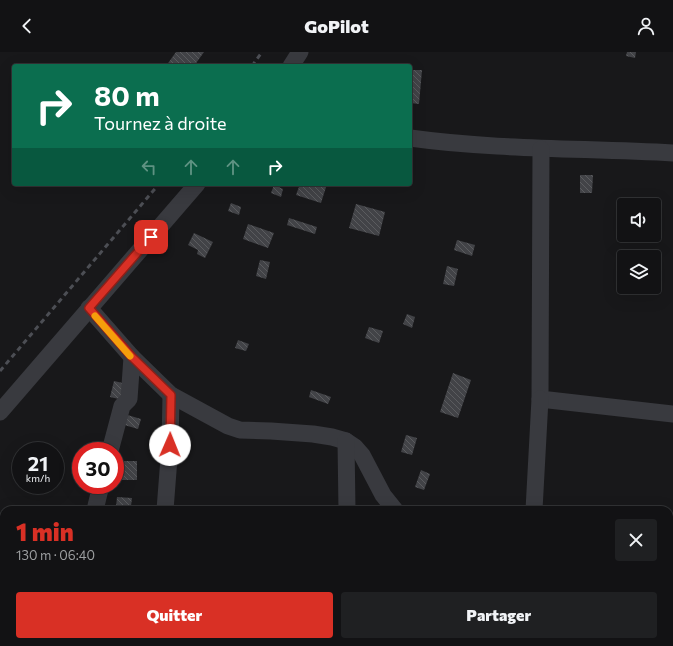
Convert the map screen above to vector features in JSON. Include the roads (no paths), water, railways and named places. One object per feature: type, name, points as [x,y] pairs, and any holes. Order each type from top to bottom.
[{"type":"street","points":[[292,64],[300,52]]},
{"type":"street","points":[[412,138],[541,149],[580,148],[673,153]]},
{"type":"street","points":[[534,506],[540,399],[541,149]]},
{"type":"street","points":[[0,412],[195,186]]},
{"type":"street","points":[[89,308],[132,357],[171,395],[228,426],[240,430],[313,434],[346,441],[355,447],[362,455],[383,495],[392,506]]},
{"type":"street","points":[[112,442],[122,406],[129,399],[132,357]]},
{"type":"street","points":[[165,506],[170,445],[171,395]]},
{"type":"street","points":[[540,399],[673,414]]},
{"type":"street","points":[[346,441],[347,506]]},
{"type":"street","points":[[95,506],[98,494]]},
{"type":"railway","points":[[253,64],[262,52]]},
{"type":"railway","points":[[0,371],[157,186]]}]
